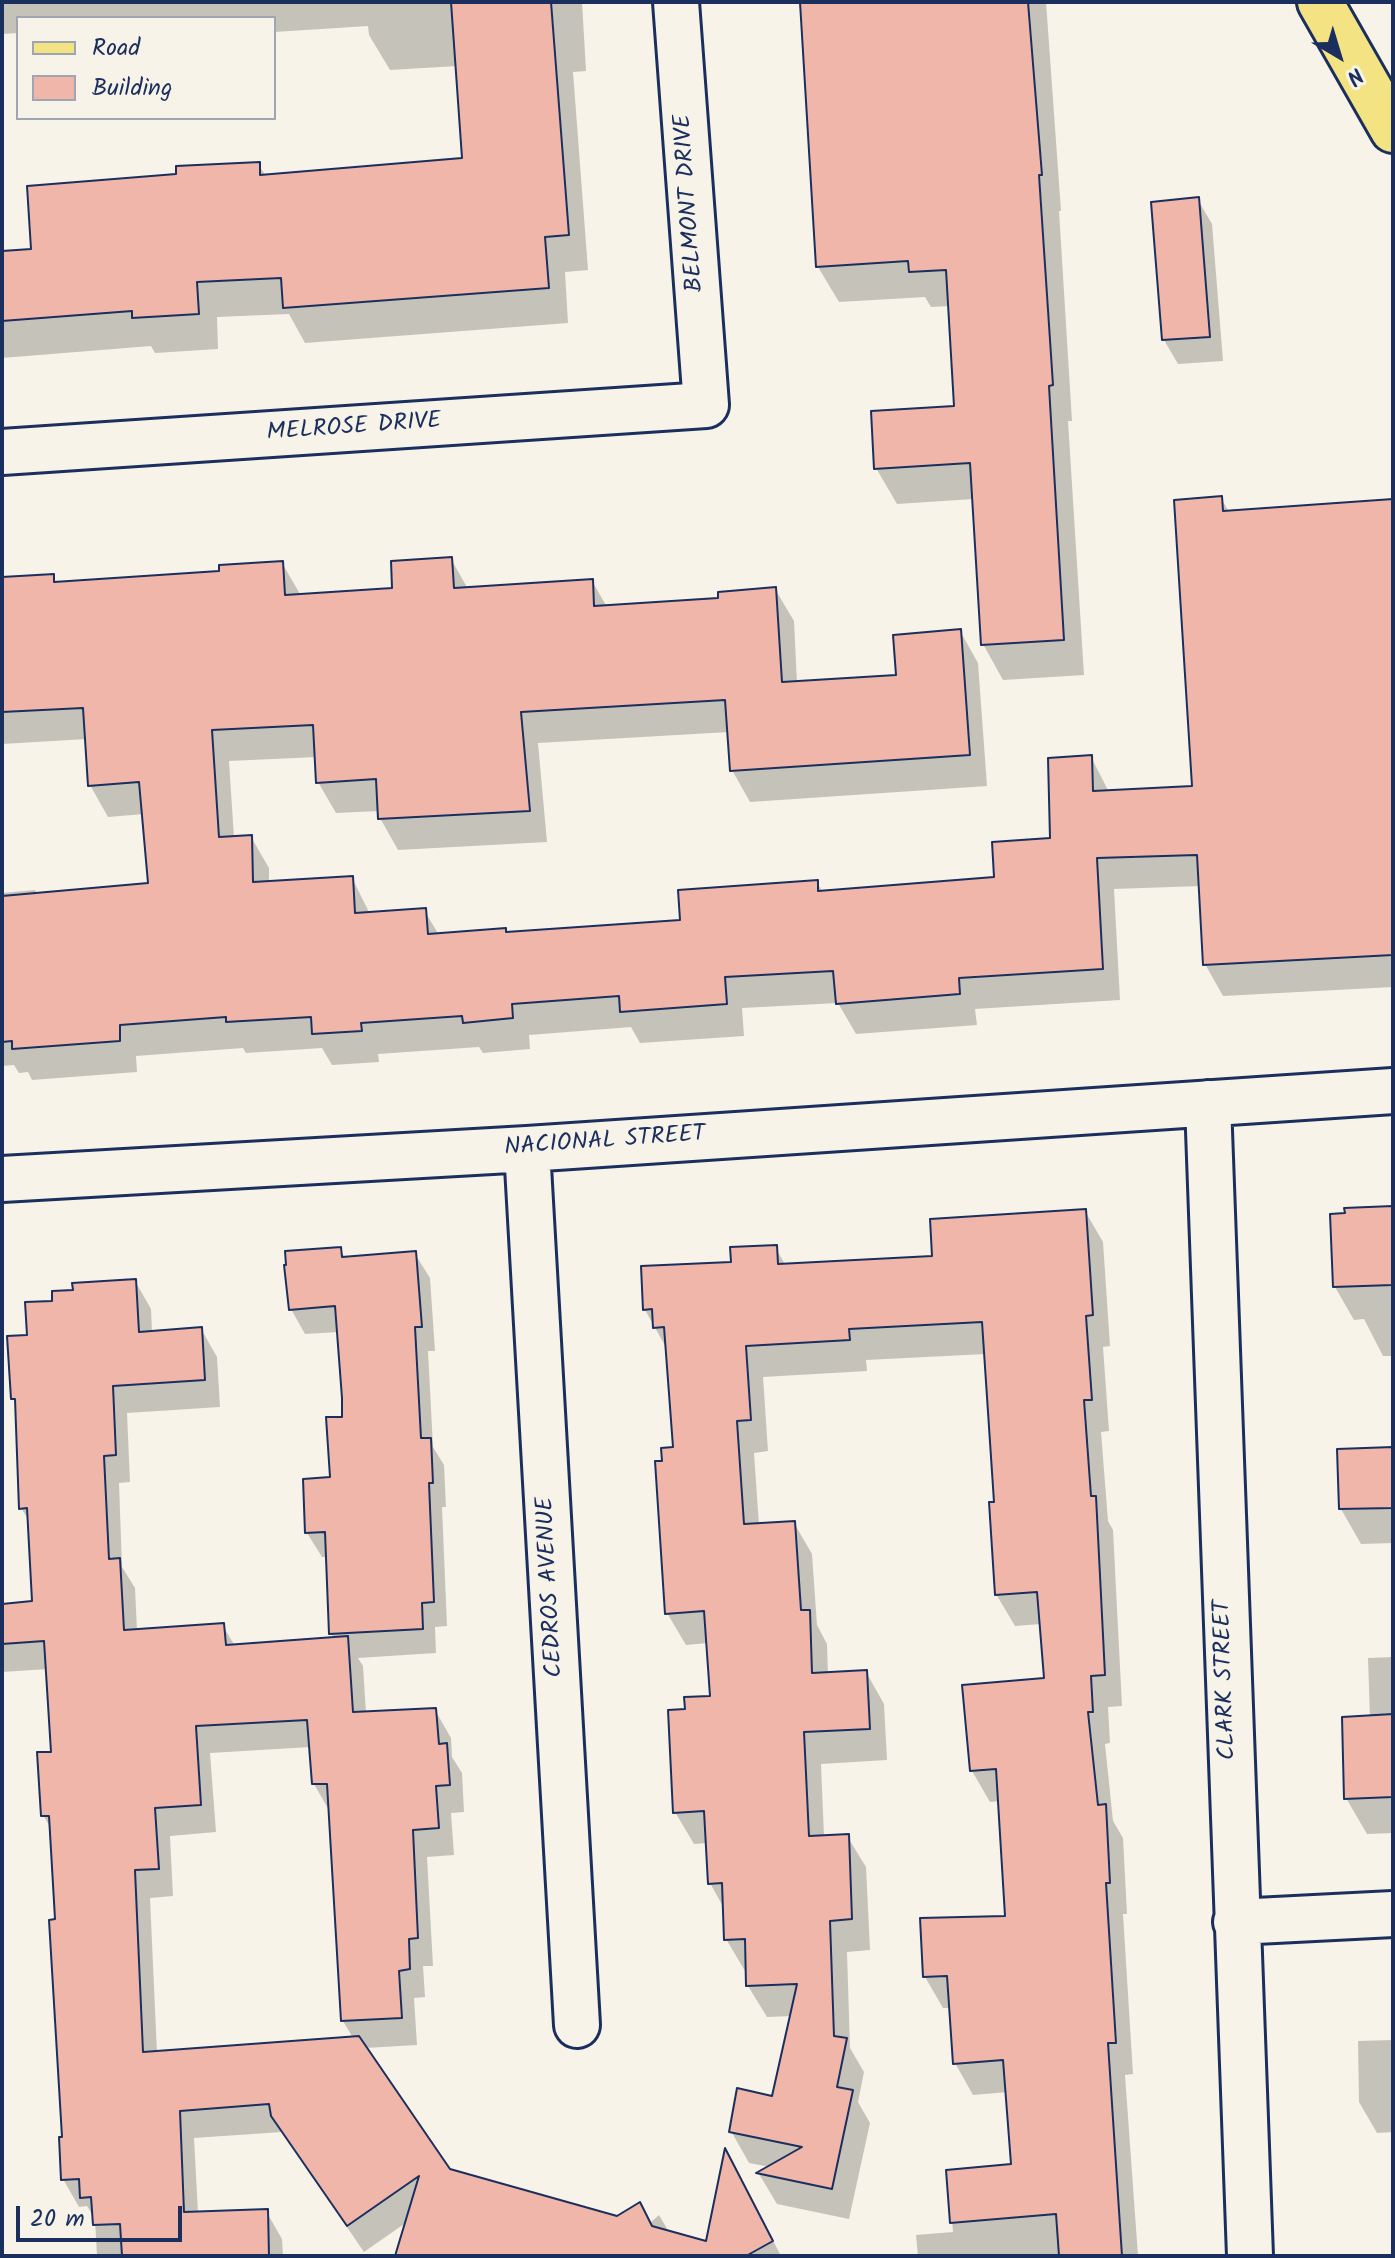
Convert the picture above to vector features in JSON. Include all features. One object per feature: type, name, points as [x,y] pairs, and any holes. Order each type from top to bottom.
[{"type":"main road","points":[[1320,2],[1393,130]]},
{"type":"street","name":"BELMONT DRIVE","points":[[676,2],[706,405]]},
{"type":"street","name":"MELROSE DRIVE","points":[[2,452],[706,405]]},
{"type":"street","name":"NACIONAL STREET","points":[[2,1179],[527,1149],[1393,1091]]},
{"type":"street","name":"CLARK STREET","points":[[1208,1103],[1250,2256]]},
{"type":"street","name":"CEDROS AVENUE","points":[[527,1149],[577,2025]]},
{"type":"street","points":[[1236,1922],[1393,1914]]},
{"type":"building","points":[[451,2],[551,2],[569,235],[545,237],[549,288],[283,308],[281,278],[197,282],[199,314],[132,318],[132,311],[2,321],[2,251],[31,249],[27,186],[176,174],[176,166],[260,162],[260,175],[462,158]]},
{"type":"building","points":[[800,2],[1028,2],[1042,175],[1039,175],[1053,385],[1049,386],[1064,640],[981,645],[970,463],[874,469],[871,411],[954,406],[946,270],[909,272],[908,261],[816,267]]},
{"type":"building","points":[[1199,197],[1210,337],[1162,340],[1151,202]]},
{"type":"building","points":[[1222,496],[1223,511],[1393,499],[1393,955],[1203,965],[1197,855],[1097,858],[1103,969],[959,978],[960,994],[836,1004],[833,971],[725,977],[727,1004],[620,1012],[619,996],[512,1004],[513,1018],[463,1023],[462,1016],[361,1023],[362,1031],[312,1034],[311,1017],[226,1022],[226,1017],[120,1025],[120,1041],[12,1049],[12,1041],[2,1042],[2,896],[148,883],[139,782],[88,786],[83,708],[2,712],[2,577],[54,574],[54,582],[219,571],[219,565],[283,561],[285,595],[392,588],[391,561],[452,557],[454,588],[593,579],[594,606],[718,598],[718,592],[776,587],[782,682],[896,675],[893,635],[961,629],[970,755],[730,771],[725,700],[521,712],[530,811],[378,819],[376,779],[316,783],[313,725],[212,730],[219,837],[252,835],[253,882],[353,876],[355,913],[426,908],[428,934],[506,928],[506,932],[680,920],[678,890],[818,880],[818,891],[994,877],[992,842],[1050,838],[1048,758],[1092,755],[1093,791],[1192,786],[1174,500]]},
{"type":"building","points":[[1393,1206],[1393,1285],[1333,1287],[1330,1214],[1345,1213],[1344,1208]]},
{"type":"building","points":[[1086,1209],[1093,1315],[1086,1316],[1092,1400],[1084,1400],[1091,1496],[1096,1496],[1105,1675],[1091,1676],[1093,1712],[1088,1712],[1098,1805],[1106,1804],[1110,1883],[1106,1883],[1116,2043],[1108,2043],[1122,2256],[1059,2256],[1056,2214],[950,2223],[946,2170],[1011,2164],[1003,2060],[953,2064],[947,1976],[923,1977],[920,1918],[1005,1916],[996,1769],[970,1771],[962,1685],[1044,1678],[1037,1592],[995,1595],[989,1502],[994,1502],[982,1322],[849,1329],[850,1340],[746,1346],[751,1420],[737,1421],[744,1524],[795,1521],[801,1610],[810,1610],[812,1673],[867,1670],[870,1729],[804,1732],[809,1836],[849,1834],[852,1919],[830,1921],[834,2036],[847,2038],[837,2087],[853,2090],[832,2189],[756,2173],[802,2147],[729,2132],[737,2088],[772,2096],[797,1984],[746,1986],[745,1939],[724,1940],[722,1883],[708,1884],[704,1811],[673,1813],[668,1710],[685,1709],[684,1697],[710,1696],[704,1611],[665,1614],[655,1461],[662,1461],[661,1448],[673,1447],[664,1327],[653,1328],[652,1309],[643,1310],[641,1266],[731,1262],[730,1247],[777,1245],[778,1264],[932,1256],[930,1219]]},
{"type":"building","points":[[341,1247],[342,1257],[416,1251],[422,1327],[415,1327],[421,1438],[431,1438],[433,1483],[429,1483],[434,1602],[422,1603],[423,1629],[329,1634],[325,1532],[305,1533],[303,1479],[330,1477],[326,1417],[342,1417],[342,1398],[335,1306],[289,1310],[285,1251]]},
{"type":"building","points":[[136,1279],[139,1332],[202,1327],[205,1380],[113,1386],[116,1455],[104,1456],[109,1559],[120,1558],[124,1630],[224,1623],[226,1645],[348,1636],[353,1712],[436,1708],[439,1744],[447,1743],[450,1785],[436,1786],[439,1828],[413,1830],[418,1938],[409,1939],[410,1969],[399,1971],[402,2018],[341,2021],[327,1784],[312,1784],[307,1720],[196,1726],[201,1805],[155,1808],[159,1869],[135,1870],[143,2052],[359,2036],[450,2169],[617,2216],[640,2202],[652,2226],[706,2241],[725,2148],[773,2241],[746,2256],[395,2256],[419,2176],[347,2226],[271,2116],[269,2104],[180,2111],[184,2212],[268,2209],[269,2256],[122,2256],[120,2224],[93,2225],[91,2197],[80,2198],[79,2179],[61,2180],[59,2137],[62,2137],[49,1920],[55,1919],[49,1816],[41,1816],[37,1752],[51,1752],[44,1641],[2,1644],[2,1604],[32,1601],[27,1508],[19,1509],[15,1399],[11,1399],[7,1336],[27,1335],[25,1302],[52,1301],[52,1291],[73,1290],[72,1283]]},
{"type":"building","points":[[1393,1447],[1393,1508],[1339,1509],[1337,1449]]},
{"type":"building","points":[[1393,1714],[1393,1797],[1344,1799],[1342,1717]]}]
